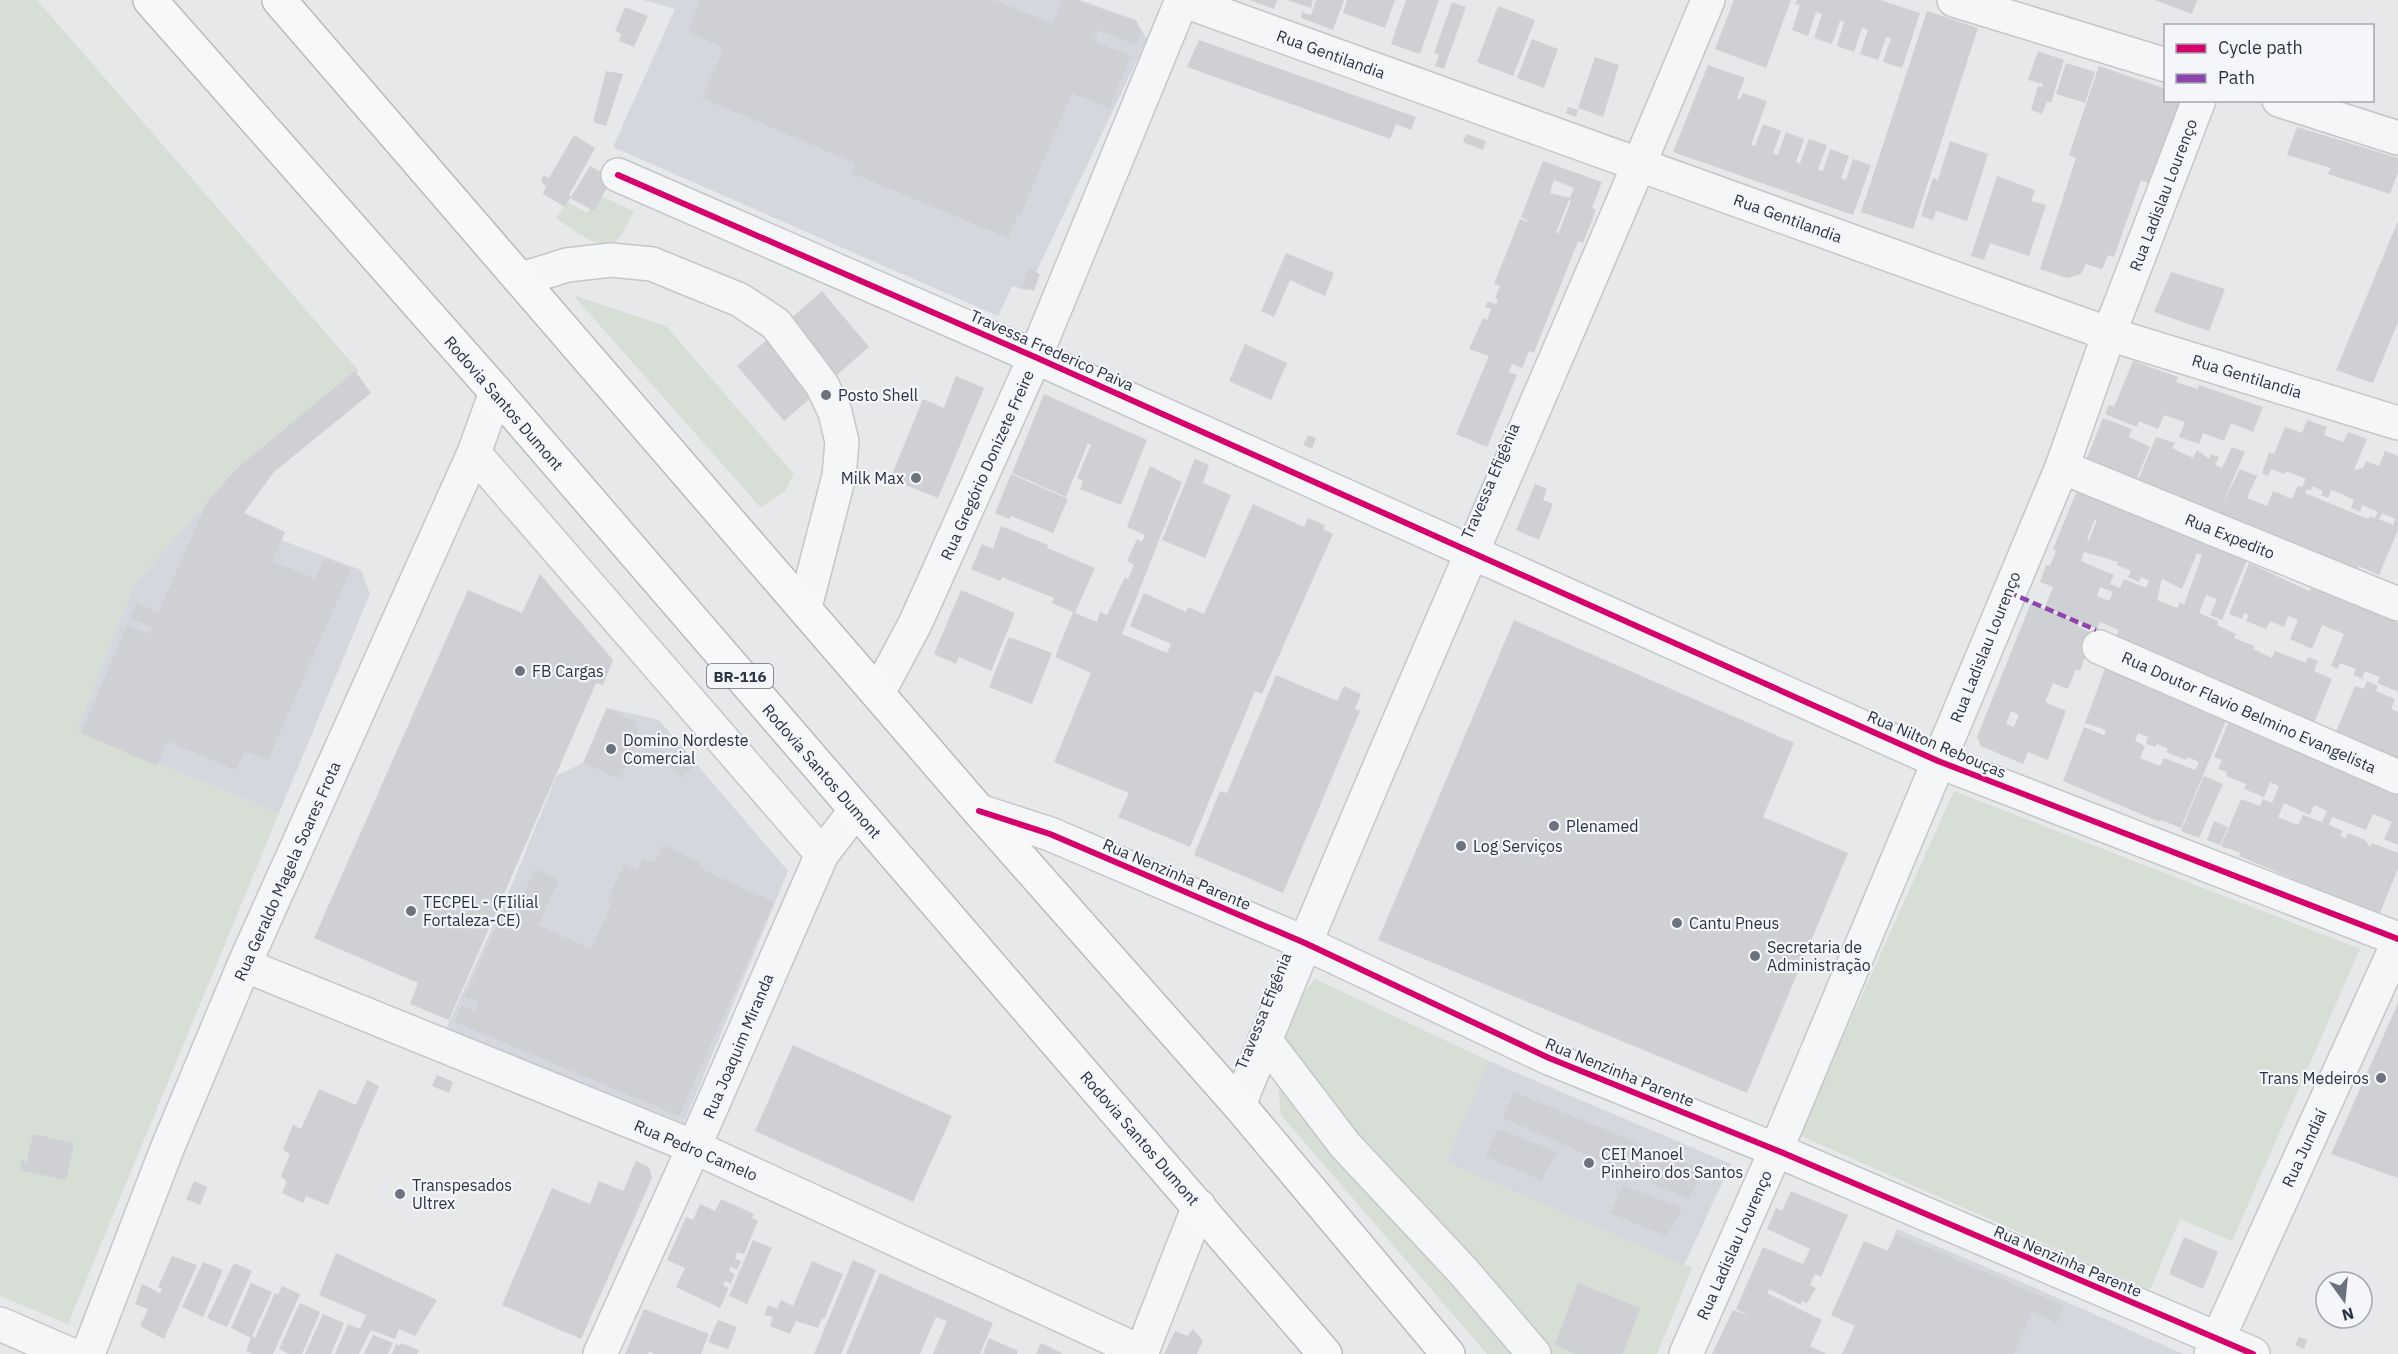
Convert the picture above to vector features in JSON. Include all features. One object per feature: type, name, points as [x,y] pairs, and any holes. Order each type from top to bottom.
[{"type":"highway","name":"Rodovia Santos Dumont","points":[[150,0],[496,392],[1325,1354]]},
{"type":"highway","points":[[279,0],[979,811],[1239,1105],[1448,1354]]},
{"type":"street","name":"Rua Gentilandia","points":[[1182,0],[2109,334],[2398,423]]},
{"type":"street","name":"Rua Gregório Donizete Freire","points":[[878,693],[915,624],[1035,357],[1182,0]]},
{"type":"street","name":"Travessa Efigênia","points":[[1239,1105],[1305,943],[1640,165],[1708,0]]},
{"type":"street","points":[[1954,0],[2164,64]]},
{"type":"street","name":"Rua Ladislau Lourenço","points":[[1686,1354],[1776,1150],[2062,467],[2109,334],[2198,102]]},
{"type":"street","points":[[2285,102],[2398,138]]},
{"type":"street","name":"Travessa Frederico Paiva","points":[[618,175],[1035,357],[1473,554]]},
{"type":"street","points":[[522,279],[567,265],[600,261],[652,264],[740,300],[776,324],[822,385],[835,412],[842,442],[839,476],[805,607]]},
{"type":"street","name":"Rua Geraldo Magela Soares Frota","points":[[88,1354],[167,1149],[244,965],[474,453],[496,392]]},
{"type":"street","points":[[474,453],[822,854]]},
{"type":"street","name":"Rua Expedito","points":[[2062,467],[2398,604]]},
{"type":"street","name":"Rua Nilton Rebouças","points":[[1473,554],[1938,761],[2398,941]]},
{"type":"street","name":"Rua Doutor Flavio Belmino Evangelista","points":[[2099,647],[2398,777]]},
{"type":"street","name":"Rua Joaquim Miranda","points":[[600,1354],[694,1147],[822,854],[856,810]]},
{"type":"street","name":"Rua Nenzinha Parente","points":[[979,811],[1050,834],[1305,943],[1549,1058],[1776,1150],[2214,1347],[2253,1354]]},
{"type":"street","name":"Rua Jundiaí","points":[[2214,1347],[2398,941]]},
{"type":"street","name":"Rua Pedro Camelo","points":[[244,965],[694,1147],[1141,1353]]},
{"type":"street","points":[[1265,1040],[1345,1145],[1392,1198],[1463,1271],[1534,1354]]},
{"type":"street","points":[[1141,1353],[1199,1206]]},
{"type":"street","points":[[0,1324],[69,1354]]},
{"type":"shaded area","points":[[0,0],[37,0],[359,371],[235,470],[134,585],[77,730],[279,813],[68,1324],[0,1296]]},
{"type":"shaded area","points":[[643,0],[1080,0],[1136,20],[1147,39],[1027,291],[1012,286],[998,316],[613,147],[675,9]]},
{"type":"shaded area","points":[[598,195],[634,211],[621,235],[610,244],[594,242],[556,218],[568,202],[587,213]]},
{"type":"shaded area","points":[[573,295],[666,326],[794,474],[785,491],[761,508]]},
{"type":"shaded area","points":[[215,493],[244,513],[283,531],[281,540],[361,570],[370,594],[279,813],[77,730],[134,585]]},
{"type":"shaded area","points":[[607,708],[659,720],[788,871],[684,1123],[446,1029],[513,882],[557,775],[583,763]]},
{"type":"shaded area","points":[[1954,791],[2360,949],[2232,1241],[2180,1219],[2150,1290],[1799,1135]]},
{"type":"shaded area","points":[[1315,979],[1489,1061],[1447,1162],[1692,1268],[1657,1354],[1487,1354],[1281,1115],[1277,1073],[1287,1015]]},
{"type":"shaded area","name":"CEI Manoel Pinheiro dos Santos","points":[[1489,1061],[1731,1164],[1684,1265],[1446,1162]]},
{"type":"shaded area","points":[[1897,1229],[2042,1291],[2183,1354],[1843,1354]]},
{"type":"building","points":[[700,0],[994,0],[1053,24],[1062,0],[1075,0],[1136,21],[1141,32],[1135,45],[1098,30],[1093,41],[1131,56],[1109,108],[1072,93],[1020,216],[1018,215],[1008,238],[852,173],[855,163],[702,98],[724,48],[688,32]]},
{"type":"building","points":[[1249,0],[1277,0],[1274,9]]},
{"type":"building","points":[[1287,0],[1313,0],[1311,8]]},
{"type":"building","points":[[1316,0],[1344,0],[1333,30],[1301,18],[1302,12],[1311,15]]},
{"type":"building","points":[[1347,0],[1395,0],[1385,28],[1343,13]]},
{"type":"building","points":[[1406,0],[1439,0],[1420,54],[1391,44]]},
{"type":"building","points":[[1734,0],[1791,0],[1766,68],[1715,49]]},
{"type":"building","points":[[1797,0],[1880,0],[1920,13],[1902,68],[1883,62],[1891,38],[1886,37],[1878,60],[1860,54],[1868,30],[1862,28],[1854,52],[1837,46],[1844,22],[1840,21],[1832,44],[1814,38],[1822,14],[1816,12],[1808,36],[1792,30],[1800,5],[1795,4]]},
{"type":"building","points":[[2155,0],[2197,0],[2192,14]]},
{"type":"building","points":[[1452,2],[1466,7],[1444,69],[1435,66],[1439,55],[1434,53]]},
{"type":"building","points":[[1498,6],[1535,20],[1513,76],[1477,62]]},
{"type":"building","points":[[625,7],[648,16],[634,47],[619,41],[621,34],[615,31]]},
{"type":"building","points":[[1927,11],[1978,28],[1913,229],[1861,212]]},
{"type":"building","points":[[1532,39],[1558,49],[1544,88],[1517,78]]},
{"type":"building","points":[[1199,40],[1416,117],[1411,130],[1396,124],[1390,139],[1187,67]]},
{"type":"building","points":[[2038,51],[2064,60],[2051,103],[2047,101],[2042,114],[2031,110],[2038,86],[2042,87],[2043,84],[2028,80]]},
{"type":"building","points":[[1595,57],[1619,65],[1603,117],[1578,108]]},
{"type":"building","points":[[2066,63],[2095,72],[2085,103],[2056,94]]},
{"type":"building","points":[[1708,65],[1745,78],[1737,98],[1740,99],[1743,93],[1767,101],[1751,145],[1755,146],[1763,124],[1781,131],[1773,153],[1778,155],[1786,132],[1804,139],[1796,162],[1800,163],[1809,139],[1827,145],[1818,170],[1823,171],[1830,149],[1849,156],[1841,178],[1846,180],[1853,159],[1871,165],[1853,215],[1673,152]]},
{"type":"building","points":[[2099,66],[2164,88],[2164,102],[2180,102],[2151,184],[2141,180],[2114,257],[2108,255],[2102,269],[2086,264],[2081,274],[2067,278],[2040,269],[2076,158],[2069,155]]},
{"type":"building","points":[[606,71],[623,74],[606,126],[593,122]]},
{"type":"building","points":[[1568,107],[1578,110],[1576,117],[1566,113]]},
{"type":"building","points":[[2297,127],[2398,158],[2398,172],[2390,194],[2328,174],[2331,168],[2287,155]]},
{"type":"building","points":[[1466,134],[1486,141],[1483,150],[1463,142]]},
{"type":"building","points":[[574,135],[595,148],[569,195],[571,197],[590,166],[612,178],[594,211],[570,198],[565,207],[543,194],[546,186],[541,181],[543,175],[549,178]]},
{"type":"building","points":[[1950,141],[1988,154],[1967,221],[1936,211],[1933,220],[1921,216],[1933,178],[1938,180]]},
{"type":"building","points":[[1543,161],[1602,182],[1592,208],[1596,210],[1583,243],[1578,241],[1534,353],[1529,351],[1522,368],[1512,364],[1509,372],[1517,375],[1487,447],[1456,434],[1489,356],[1469,349],[1483,318],[1487,320],[1491,309],[1485,307],[1488,301],[1496,304],[1498,300],[1495,299],[1500,286],[1494,284],[1520,219],[1531,223],[1521,217]],"holes":[[[1554,180],[1574,188],[1570,198],[1550,193]],[[1569,200],[1571,201],[1558,234],[1556,232]]]},
{"type":"building","points":[[1997,176],[2035,190],[2031,201],[2046,205],[2029,256],[1990,243],[1984,260],[1971,256]]},
{"type":"building","points":[[2398,221],[2398,322],[2373,383],[2336,370]]},
{"type":"building","points":[[1286,253],[1334,273],[1325,296],[1290,280],[1274,317],[1261,311]]},
{"type":"building","points":[[1029,269],[1040,274],[1034,291],[1022,287]]},
{"type":"building","points":[[2171,272],[2225,289],[2209,331],[2154,312]]},
{"type":"building","points":[[822,291],[869,347],[784,421],[737,366]]},
{"type":"building","points":[[1245,344],[1287,363],[1271,400],[1229,381]]},
{"type":"building","points":[[2133,361],[2178,377],[2176,382],[2198,389],[2199,385],[2263,407],[2253,432],[2231,423],[2224,441],[2203,433],[2199,444],[2179,437],[2185,422],[2164,415],[2158,429],[2139,421],[2137,427],[2105,414],[2109,405],[2114,407]]},
{"type":"building","points":[[355,371],[371,393],[274,472],[244,513],[285,532],[272,561],[315,579],[325,558],[351,569],[268,760],[245,751],[236,770],[167,741],[157,766],[81,733],[127,625],[149,634],[152,627],[130,618],[137,603],[158,613],[208,501],[235,470]]},
{"type":"building","points":[[956,376],[984,388],[938,498],[890,479],[923,399],[944,408]]},
{"type":"building","points":[[1044,394],[1147,440],[1121,505],[1080,489],[1083,481],[1077,478],[1091,445],[1088,443],[1066,497],[1012,473]]},
{"type":"building","points":[[2103,418],[2132,429],[2129,437],[2150,447],[2134,485],[2085,463]]},
{"type":"building","points":[[2307,420],[2327,427],[2324,435],[2343,442],[2348,432],[2367,439],[2354,470],[2363,468],[2366,461],[2379,466],[2385,451],[2398,456],[2398,530],[2379,575],[2358,566],[2357,571],[2295,544],[2294,548],[2136,485],[2156,437],[2175,443],[2172,448],[2193,458],[2197,450],[2209,459],[2211,454],[2219,457],[2215,465],[2222,468],[2232,447],[2245,452],[2221,507],[2240,469],[2257,476],[2247,498],[2267,506],[2273,491],[2292,499],[2298,486],[2302,487],[2306,479],[2286,471],[2284,474],[2271,469],[2268,476],[2262,473],[2269,452],[2274,454],[2285,427],[2302,433]],"holes":[[[2312,486],[2323,491],[2321,495],[2328,498],[2331,490],[2354,500],[2351,508],[2360,512],[2362,505],[2378,512],[2375,518],[2370,516],[2368,519],[2305,493],[2307,489],[2311,491]],[[2382,513],[2395,519],[2393,525],[2379,519]]]},
{"type":"building","points":[[1308,435],[1316,438],[1312,449],[1303,445]]},
{"type":"building","points":[[1195,459],[1209,465],[1203,483],[1231,495],[1205,558],[1162,540]]},
{"type":"building","points":[[1150,466],[1182,482],[1122,634],[1167,653],[1171,644],[1130,626],[1144,593],[1186,612],[1188,607],[1204,614],[1253,504],[1304,527],[1308,518],[1325,525],[1323,529],[1333,534],[1262,694],[1255,691],[1190,847],[1118,817],[1129,793],[1054,762],[1091,673],[1055,657],[1073,612],[1052,603],[1054,598],[1002,577],[1000,581],[971,569],[982,544],[993,549],[1001,526],[1048,545],[1047,548],[1095,568],[1075,613],[1097,622],[1100,612],[1107,615],[1125,577],[1128,579],[1134,565],[1127,561],[1137,539],[1142,542],[1145,535],[1127,527]]},
{"type":"building","points":[[1011,474],[1068,499],[1053,533],[1011,516],[1009,519],[995,513]]},
{"type":"building","points":[[1535,484],[1547,489],[1543,500],[1553,504],[1539,540],[1516,530]]},
{"type":"building","points":[[2078,488],[2105,502],[2247,560],[2222,620],[2210,615],[2217,599],[2206,595],[2199,613],[2218,621],[2217,625],[2236,634],[2234,638],[2254,646],[2253,649],[2272,658],[2275,651],[2306,663],[2308,657],[2318,661],[2314,671],[2332,679],[2314,723],[2274,707],[2276,704],[2256,696],[2255,699],[2215,683],[2217,679],[2197,671],[2196,675],[2115,639],[2119,630],[2100,622],[2097,629],[2045,607],[2053,587],[2040,582],[2046,565],[2050,566],[2056,551],[2053,549]],"holes":[[[2095,519],[2097,520],[2089,540],[2087,539]],[[2084,552],[2118,562],[2117,565],[2131,571],[2128,577],[2139,582],[2141,577],[2149,581],[2146,588],[2124,579],[2120,588],[2110,584],[2114,575],[2081,561]],[[2197,553],[2202,555],[2184,605],[2180,602],[2177,608],[2157,600],[2162,579],[2182,589]],[[2100,587],[2113,592],[2109,601],[2097,596]]]},
{"type":"building","points":[[2249,563],[2309,591],[2311,588],[2398,623],[2398,692],[2377,683],[2380,677],[2365,671],[2362,679],[2353,675],[2356,669],[2340,663],[2338,669],[2331,666],[2344,634],[2322,625],[2312,649],[2290,639],[2298,620],[2288,616],[2284,627],[2270,621],[2266,629],[2246,621],[2249,615],[2244,613],[2242,619],[2229,614]]},
{"type":"building","points":[[540,574],[613,660],[603,685],[596,683],[449,1020],[410,1004],[418,983],[314,938],[468,590],[522,613]]},
{"type":"building","points":[[961,590],[1015,613],[991,671],[959,657],[956,664],[934,654]]},
{"type":"building","points":[[2031,603],[2079,623],[2077,626],[2090,632],[2086,641],[2088,650],[2080,671],[2076,669],[2068,689],[2053,683],[2045,702],[2066,711],[2048,760],[2028,752],[2023,764],[1981,746],[1977,737]],"holes":[[[2011,711],[2019,715],[2014,727],[2006,724]]]},
{"type":"building","points":[[1514,620],[1794,743],[1763,817],[1848,853],[1747,1093],[1378,940]]},
{"type":"building","points":[[1009,637],[1052,653],[1032,704],[989,687]]},
{"type":"building","points":[[2106,666],[2147,683],[2145,687],[2227,718],[2181,828],[2161,820],[2160,822],[2063,781],[2084,727],[2104,735],[2106,730],[2085,723]],"holes":[[[2138,733],[2148,737],[2146,744],[2156,747],[2157,744],[2168,749],[2166,752],[2186,760],[2188,757],[2199,762],[2195,770],[2164,758],[2160,766],[2140,758],[2145,746],[2135,741]]]},
{"type":"building","points":[[1276,675],[1337,701],[1344,686],[1361,694],[1355,709],[1360,711],[1283,893],[1194,855],[1220,791],[1227,793]]},
{"type":"building","points":[[2367,681],[2378,686],[2376,691],[2395,699],[2391,709],[2398,712],[2398,761],[2336,732],[2355,686],[2364,689]]},
{"type":"building","name":"Domino Nordeste Comercial","points":[[607,708],[634,721],[640,736],[620,779],[583,763]]},
{"type":"building","points":[[2230,719],[2265,737],[2398,786],[2398,845],[2384,839],[2392,822],[2373,814],[2366,830],[2332,817],[2329,825],[2343,831],[2340,836],[2346,838],[2348,833],[2365,840],[2370,847],[2372,843],[2398,853],[2398,869],[2379,915],[2239,856],[2241,853],[2221,846],[2241,799],[2260,806],[2263,799],[2272,803],[2279,786],[2270,782],[2264,797],[2244,789],[2246,784],[2226,776],[2227,772],[2218,769],[2222,760],[2214,757]],"holes":[[[2284,803],[2310,815],[2314,805],[2327,811],[2322,822],[2303,815],[2298,825],[2278,817]]]},
{"type":"building","points":[[684,749],[696,764],[681,778],[669,765]]},
{"type":"building","points":[[2204,776],[2223,784],[2199,838],[2181,831]]},
{"type":"building","points":[[2214,821],[2228,827],[2220,845],[2207,840]]},
{"type":"building","points":[[663,845],[701,863],[699,868],[774,902],[679,1116],[455,1022],[462,1005],[475,1011],[479,1002],[465,997],[504,909],[514,914],[535,869],[559,880],[538,925],[591,949],[612,903],[607,901],[624,864],[637,870],[643,858],[655,863]]},
{"type":"building","name":"Trans Medeiros","points":[[2398,1003],[2398,1178],[2331,1154]]},
{"type":"building","points":[[793,1045],[952,1116],[913,1202],[755,1131]]},
{"type":"building","points":[[437,1075],[453,1082],[449,1093],[432,1086]]},
{"type":"building","points":[[367,1080],[379,1086],[328,1205],[306,1196],[303,1203],[282,1193],[287,1182],[281,1176],[290,1154],[283,1150],[293,1125],[301,1129],[319,1089],[356,1105]]},
{"type":"building","points":[[1514,1092],[1703,1170],[1689,1199],[1503,1118]]},
{"type":"building","points":[[1498,1129],[1557,1152],[1541,1180],[1485,1156]]},
{"type":"building","points":[[33,1134],[74,1143],[66,1180],[20,1170],[22,1160],[27,1162]]},
{"type":"building","points":[[636,1161],[649,1167],[652,1178],[581,1339],[502,1305],[552,1188],[590,1204],[599,1181],[623,1191]]},
{"type":"building","points":[[194,1181],[207,1187],[200,1205],[186,1199]]},
{"type":"building","points":[[1623,1185],[1682,1208],[1667,1236],[1610,1213]]},
{"type":"building","points":[[1791,1191],[1848,1215],[1821,1277],[1815,1274],[1810,1285],[1816,1288],[1807,1303],[1802,1301],[1801,1305],[1769,1289],[1767,1293],[1822,1320],[1810,1346],[1827,1354],[1712,1354],[1733,1310],[1750,1316],[1736,1309],[1763,1247],[1803,1264],[1810,1249],[1767,1229],[1776,1208],[1782,1211]]},
{"type":"building","points":[[721,1199],[754,1214],[752,1218],[758,1221],[744,1254],[737,1252],[735,1259],[741,1261],[737,1270],[731,1267],[729,1271],[735,1274],[731,1284],[725,1281],[723,1285],[729,1288],[720,1308],[676,1287],[685,1268],[667,1260],[686,1217],[693,1220],[700,1204],[715,1211]]},
{"type":"building","points":[[1896,1234],[2064,1306],[2057,1323],[2032,1312],[2014,1354],[1842,1354],[1855,1326],[1831,1315],[1864,1241],[1888,1251]]},
{"type":"building","points":[[2184,1237],[2218,1252],[2203,1289],[2169,1274]]},
{"type":"building","points":[[753,1240],[772,1248],[747,1304],[729,1296]]},
{"type":"building","points":[[336,1253],[437,1300],[415,1336],[399,1329],[395,1339],[371,1330],[359,1354],[335,1354],[348,1324],[360,1329],[366,1315],[319,1295]]},
{"type":"building","points":[[172,1256],[197,1265],[164,1339],[140,1326],[148,1309],[135,1304],[142,1284],[160,1293],[162,1289],[158,1287]]},
{"type":"building","points":[[853,1260],[876,1270],[841,1354],[814,1354]]},
{"type":"building","points":[[812,1261],[843,1274],[824,1319],[822,1318],[818,1328],[796,1321],[790,1334],[770,1326],[773,1317],[764,1315],[768,1305],[777,1309],[781,1300],[793,1306]]},
{"type":"building","points":[[203,1262],[223,1270],[203,1317],[182,1307]]},
{"type":"building","points":[[234,1263],[252,1271],[227,1327],[207,1318]]},
{"type":"building","points":[[880,1273],[993,1323],[980,1354],[933,1354],[947,1321],[936,1317],[920,1354],[846,1354]]},
{"type":"building","points":[[251,1283],[272,1292],[252,1336],[255,1338],[275,1293],[278,1295],[282,1286],[300,1294],[273,1354],[254,1354],[246,1351],[251,1338],[231,1328]]},
{"type":"building","points":[[1578,1283],[1640,1308],[1623,1354],[1576,1354],[1555,1345]]},
{"type":"building","points":[[300,1303],[320,1312],[302,1354],[289,1354],[279,1349]]},
{"type":"building","points":[[644,1309],[709,1334],[701,1354],[655,1354],[649,1351],[648,1354],[625,1354]]},
{"type":"building","points":[[323,1314],[344,1323],[331,1354],[305,1354]]},
{"type":"building","points":[[718,1320],[737,1327],[728,1349],[708,1342]]},
{"type":"building","points":[[1193,1329],[1203,1341],[1197,1354],[1164,1354],[1175,1331],[1188,1336]]},
{"type":"building","points":[[373,1335],[393,1343],[388,1354],[364,1354]]},
{"type":"building","points":[[2299,1337],[2307,1340],[2304,1349],[2295,1345]]},
{"type":"building","points":[[989,1338],[1018,1351],[1017,1354],[983,1353]]},
{"type":"building","points":[[401,1343],[419,1350],[417,1354],[392,1354],[396,1344],[399,1346]]},
{"type":"building","points":[[1041,1343],[1064,1354],[1036,1354]]},
{"type":"marked path","points":[[2008,592],[2096,630]]},
{"type":"cycle path","points":[[618,175],[1035,357],[1938,761],[2398,939]]},
{"type":"cycle path","points":[[979,811],[1050,834],[1305,943],[1549,1058],[1776,1150],[2253,1354]]},
{"type":"place","name":"Posto Shell","points":[[826,395]]},
{"type":"place","name":"Milk Max","points":[[916,478]]},
{"type":"place","name":"FB Cargas","points":[[520,671]]},
{"type":"place","name":"Domino Nordeste Comercial","points":[[611,749]]},
{"type":"place","name":"Plenamed","points":[[1554,826]]},
{"type":"place","name":"Log Serviços","points":[[1461,846]]},
{"type":"place","name":"TECPEL - (FIilial Fortaleza-CE)","points":[[411,911]]},
{"type":"place","name":"Cantu Pneus","points":[[1677,923]]},
{"type":"place","name":"Secretaria de Administração","points":[[1755,956]]},
{"type":"place","name":"Trans Medeiros","points":[[2381,1078]]},
{"type":"place","name":"CEI Manoel Pinheiro dos Santos","points":[[1589,1163]]},
{"type":"place","name":"Transpesados Ultrex","points":[[400,1194]]}]
